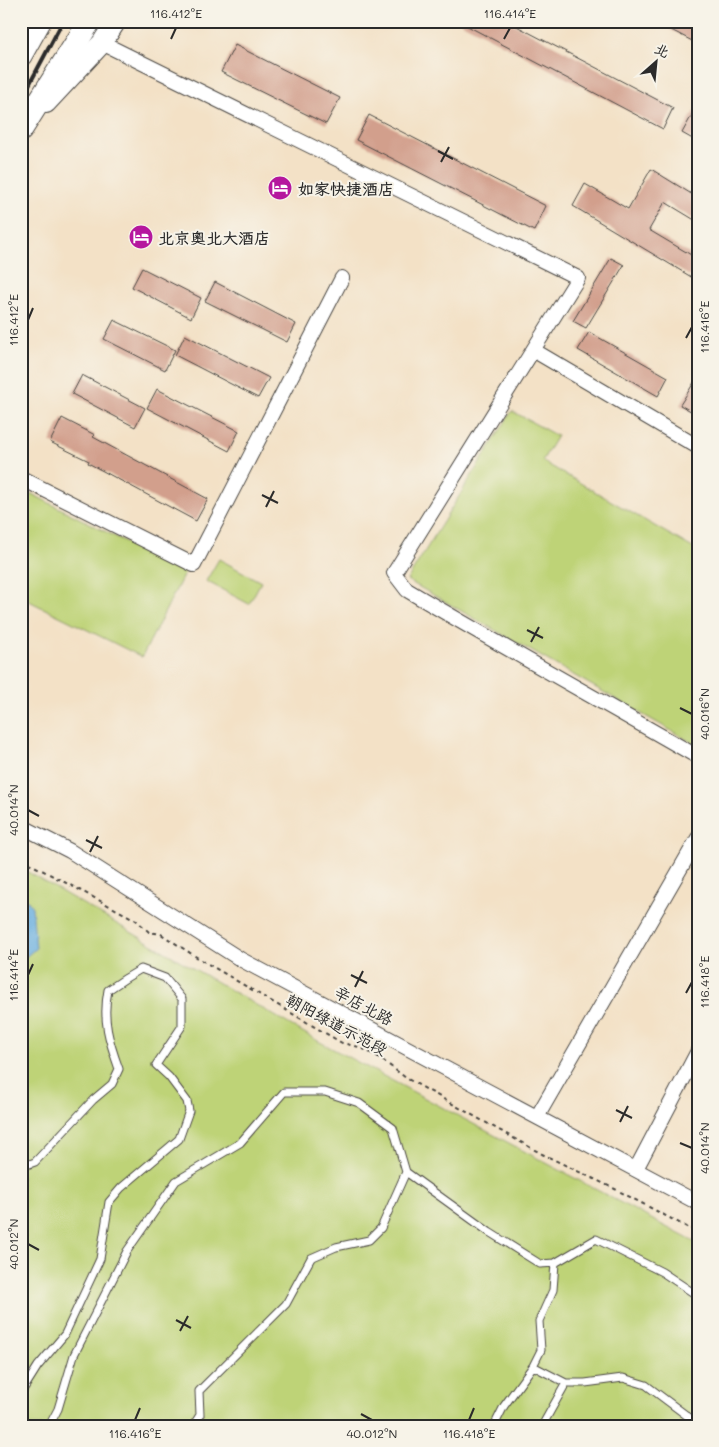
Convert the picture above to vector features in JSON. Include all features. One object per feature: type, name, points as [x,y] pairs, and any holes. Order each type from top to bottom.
[{"type":"main road","points":[[21,55],[40,21]]},
{"type":"main road","points":[[23,127],[90,21]]},
{"type":"street","points":[[102,43],[108,21]]},
{"type":"street","points":[[23,127],[102,43],[116,21]]},
{"type":"street","points":[[102,43],[578,278],[394,573],[407,590],[527,661],[563,679],[698,757]]},
{"type":"street","points":[[21,478],[194,565],[342,278]]},
{"type":"street","points":[[533,350],[698,447]]},
{"type":"street","name":"辛店北路","points":[[21,826],[70,851],[240,959],[698,1203]]},
{"type":"street","points":[[537,1117],[698,838]]},
{"type":"street","points":[[636,1170],[698,1051]]},
{"type":"lane","points":[[21,1167],[35,1162],[93,1100],[112,1084],[119,1069],[107,1035],[104,1008],[108,990],[141,969],[165,978],[182,999],[182,1026],[156,1065],[170,1078],[187,1101],[189,1111],[179,1139],[121,1188],[109,1202],[100,1259],[65,1334],[38,1366],[21,1393]]},
{"type":"lane","points":[[49,1426],[58,1409],[74,1355],[128,1251],[176,1181],[240,1143],[284,1092],[324,1092],[359,1103],[392,1128],[406,1172],[489,1232],[540,1264],[555,1263],[596,1239],[662,1272],[698,1296]]},
{"type":"lane","points":[[194,1426],[200,1415],[199,1391],[286,1304],[311,1258],[336,1247],[369,1240],[381,1228],[406,1172]]},
{"type":"lane","points":[[494,1426],[504,1406],[533,1366],[541,1350],[539,1321],[553,1290],[555,1263]]},
{"type":"lane","points":[[533,1366],[566,1383],[585,1383],[623,1378],[646,1385],[698,1424]]},
{"type":"lane","points":[[542,1426],[566,1383]]},
{"type":"path","name":"朝阳绿道示范段","points":[[21,859],[136,920],[150,932],[161,934],[198,958],[342,1042],[359,1047],[378,1056],[406,1078],[542,1154],[615,1189],[698,1233]]},
{"type":"green space","points":[[512,411],[557,436],[542,461],[698,551],[698,746],[407,580]]},
{"type":"green space","points":[[22,489],[185,572],[142,657],[21,597]]},
{"type":"green space","points":[[219,559],[261,582],[249,604],[206,581]]},
{"type":"green space","points":[[21,868],[318,1041],[698,1244],[698,1426],[21,1426]]},
{"type":"water","points":[[21,891],[32,907],[36,948],[21,961]]},
{"type":"building","points":[[458,21],[507,21],[673,108],[663,129]]},
{"type":"building","points":[[654,21],[698,21],[698,44]]},
{"type":"building","points":[[235,45],[340,98],[326,124],[221,72]]},
{"type":"building","points":[[698,104],[698,142],[682,133]]},
{"type":"building","points":[[369,115],[546,206],[534,231],[356,140]]},
{"type":"building","points":[[651,169],[698,198],[698,222],[665,202],[649,230],[698,259],[698,281],[573,206],[585,184],[628,209]]},
{"type":"building","points":[[611,258],[624,265],[586,328],[573,321]]},
{"type":"building","points":[[142,268],[201,298],[191,318],[132,287]]},
{"type":"building","points":[[215,282],[296,324],[287,342],[205,301]]},
{"type":"building","points":[[114,320],[175,350],[165,370],[104,339]]},
{"type":"building","points":[[589,332],[668,377],[658,396],[578,350]]},
{"type":"building","points":[[185,335],[269,378],[258,398],[175,355]]},
{"type":"building","points":[[82,375],[145,408],[135,427],[72,394]]},
{"type":"building","points":[[698,376],[698,415],[680,405]]},
{"type":"building","points":[[157,389],[239,431],[229,451],[147,408]]},
{"type":"building","points":[[62,418],[95,435],[93,437],[208,499],[196,521],[88,463],[89,461],[50,442]]},
{"type":"railway","points":[[21,100],[63,21]]},
{"type":"place","name":"如家快捷酒店","points":[[280,188]]},
{"type":"place","name":"北京奥北大酒店","points":[[141,237]]}]
